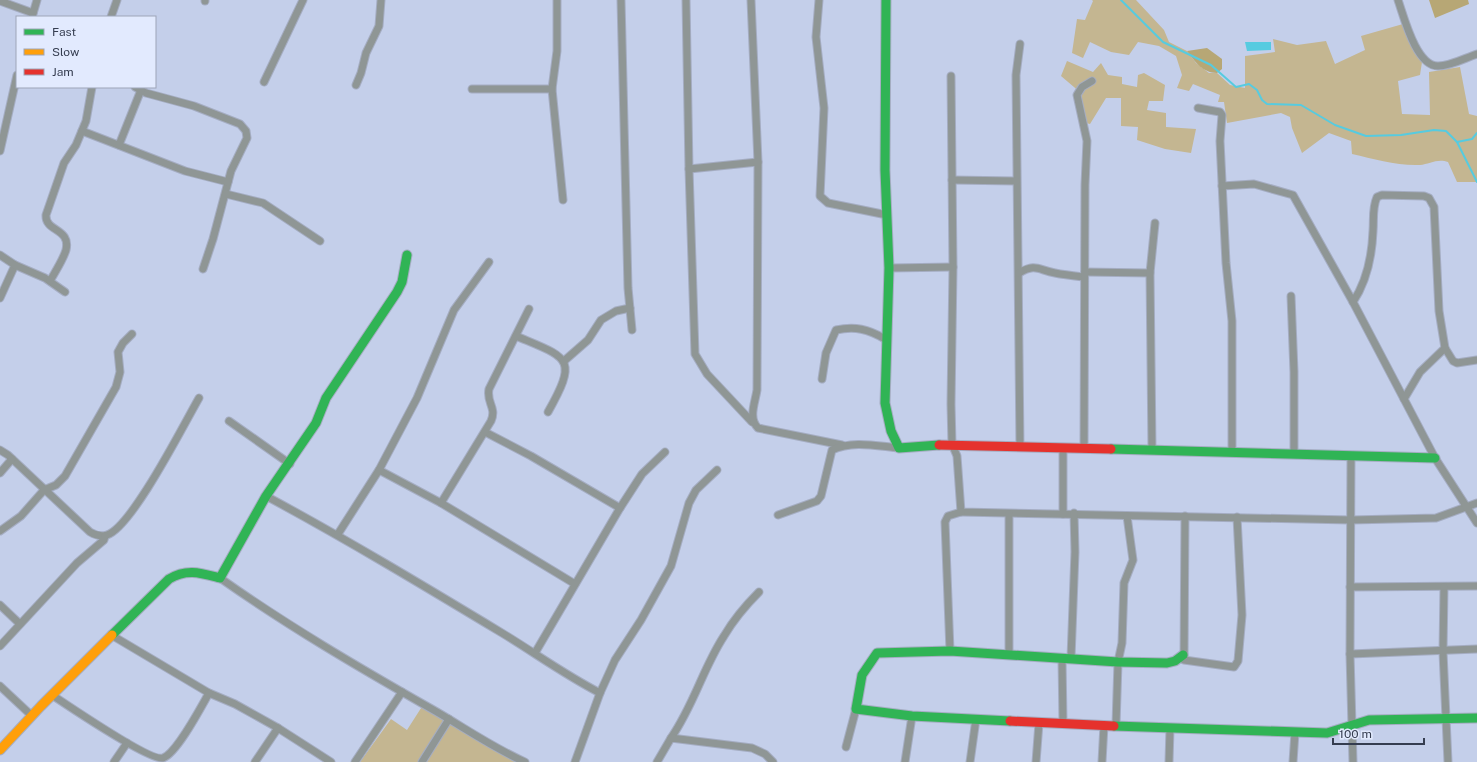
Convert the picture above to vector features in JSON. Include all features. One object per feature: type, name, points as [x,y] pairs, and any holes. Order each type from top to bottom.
[{"type":"street","points":[[0,0],[32,15],[37,0]]},
{"type":"street","points":[[111,16],[117,0]]},
{"type":"street","points":[[264,82],[303,0]]},
{"type":"street","points":[[356,85],[366,53],[379,26],[381,0]]},
{"type":"street","points":[[557,0],[557,51],[552,89],[563,200]]},
{"type":"street","points":[[621,0],[628,288],[632,330]]},
{"type":"street","points":[[686,0],[688,169],[695,354],[707,374],[743,410],[758,428],[842,445],[856,444],[899,448],[952,444],[1435,458]]},
{"type":"street","points":[[751,0],[758,162],[756,390],[752,415],[753,423]]},
{"type":"street","points":[[819,0],[816,37],[824,108],[820,196],[828,203],[887,215]]},
{"type":"street","points":[[886,0],[885,170],[889,268],[885,339],[885,403],[891,431],[899,448]]},
{"type":"street","points":[[1398,0],[1403,18],[1418,52],[1428,63],[1441,66],[1477,54]]},
{"type":"street","points":[[1020,44],[1016,76],[1020,447]]},
{"type":"street","points":[[951,76],[953,267],[952,444],[957,456],[961,512]]},
{"type":"street","points":[[0,151],[16,80]]},
{"type":"street","points":[[1084,448],[1085,185],[1088,150],[1086,132],[1077,95],[1082,87],[1092,81]]},
{"type":"street","points":[[50,281],[66,251],[67,241],[66,237],[49,224],[46,219],[46,215],[64,163],[76,145],[82,131],[88,111],[92,88]]},
{"type":"street","points":[[119,145],[138,89],[194,106],[244,127],[247,138],[236,159],[228,182],[226,194],[203,269]]},
{"type":"street","points":[[472,89],[552,89]]},
{"type":"street","points":[[1198,108],[1220,112],[1222,115],[1220,141],[1222,186],[1226,263],[1232,321],[1232,452]]},
{"type":"street","points":[[82,131],[185,171],[228,182]]},
{"type":"street","points":[[688,169],[758,162]]},
{"type":"street","points":[[952,180],[1016,181]]},
{"type":"street","points":[[1222,186],[1254,184],[1293,194],[1353,302],[1435,458],[1477,523]]},
{"type":"street","points":[[226,194],[263,203],[320,241]]},
{"type":"street","points":[[1353,302],[1364,283],[1368,268],[1374,231],[1374,203],[1377,197],[1382,195],[1424,196],[1429,198],[1434,208],[1439,311],[1445,348],[1453,361],[1457,363],[1477,360]]},
{"type":"street","points":[[1152,449],[1150,273],[1155,223]]},
{"type":"street","points":[[220,578],[266,496],[290,464],[316,423],[326,398],[397,292],[402,282],[407,255]]},
{"type":"street","points":[[0,256],[15,265],[50,281],[65,292]]},
{"type":"street","points":[[338,534],[379,470],[427,379],[429,366],[454,310],[489,262]]},
{"type":"street","points":[[0,298],[15,265]]},
{"type":"street","points":[[889,268],[953,267]]},
{"type":"street","points":[[1019,273],[1028,268],[1038,267],[1055,273],[1084,275],[1150,273]]},
{"type":"street","points":[[1291,296],[1294,372],[1294,453]]},
{"type":"street","points":[[564,361],[588,340],[602,320],[616,310],[630,308]]},
{"type":"street","points":[[441,503],[485,432],[494,414],[488,396],[489,389],[529,309]]},
{"type":"street","points":[[822,379],[826,352],[836,330],[859,328],[872,331],[885,339]]},
{"type":"street","points":[[0,531],[21,516],[44,490],[56,485],[65,476],[83,446],[92,426],[116,387],[120,372],[118,352],[123,343],[132,334]]},
{"type":"street","points":[[516,336],[554,352],[564,361],[566,369],[565,379],[548,412]]},
{"type":"street","points":[[1404,399],[1420,372],[1445,348]]},
{"type":"street","points":[[0,646],[77,563],[104,540],[105,536],[120,525],[141,498],[199,398]]},
{"type":"street","points":[[229,421],[290,464]]},
{"type":"street","points":[[485,432],[620,508]]},
{"type":"street","points":[[778,515],[817,501],[824,490],[832,450],[842,445]]},
{"type":"street","points":[[1062,448],[1063,514]]},
{"type":"street","points":[[0,450],[12,459],[90,532],[95,535],[105,536]]},
{"type":"street","points":[[535,654],[620,508],[642,474],[666,452]]},
{"type":"street","points":[[1351,456],[1350,654],[1353,762]]},
{"type":"street","points":[[0,473],[12,459]]},
{"type":"street","points":[[379,470],[441,503],[575,584]]},
{"type":"street","points":[[575,762],[600,693],[614,660],[641,620],[671,566],[689,503],[696,490],[717,470]]},
{"type":"street","points":[[266,496],[338,534],[535,654],[552,667],[600,693]]},
{"type":"street","points":[[950,651],[945,522],[948,516],[961,512],[1351,520],[1436,518],[1468,508],[1477,503]]},
{"type":"street","points":[[1009,514],[1009,654]]},
{"type":"street","points":[[1063,723],[1075,552],[1074,514]]},
{"type":"street","points":[[1116,725],[1118,662],[1122,643],[1124,583],[1133,560],[1127,516]]},
{"type":"street","points":[[1185,516],[1184,660],[1226,667],[1234,667],[1238,661],[1242,615],[1237,517]]},
{"type":"street","points":[[0,750],[31,715],[113,636],[169,579],[178,572],[193,571],[220,578],[346,661],[449,719],[497,749],[525,762]]},
{"type":"street","points":[[1350,587],[1477,586]]},
{"type":"street","points":[[1444,587],[1443,652],[1448,762]]},
{"type":"street","points":[[657,762],[683,721],[723,637],[740,612],[759,592]]},
{"type":"street","points":[[0,605],[20,624]]},
{"type":"street","points":[[113,636],[209,693],[235,704],[278,728],[331,762]]},
{"type":"street","points":[[1350,654],[1443,652],[1477,649]]},
{"type":"street","points":[[846,747],[856,709],[862,675],[877,653],[950,651],[1118,662],[1167,663],[1175,661],[1183,655]]},
{"type":"street","points":[[0,686],[31,715]]},
{"type":"street","points":[[355,762],[402,692]]},
{"type":"street","points":[[52,695],[128,743],[157,758],[164,758],[181,740],[209,693]]},
{"type":"street","points":[[856,709],[912,716],[1039,723],[1327,733],[1369,720],[1447,720],[1477,718]]},
{"type":"street","points":[[905,762],[912,716]]},
{"type":"street","points":[[422,762],[449,719]]},
{"type":"street","points":[[970,762],[976,719]]},
{"type":"street","points":[[1036,762],[1039,723]]},
{"type":"street","points":[[1102,762],[1104,725]]},
{"type":"street","points":[[255,762],[278,728]]},
{"type":"street","points":[[1169,762],[1170,728]]},
{"type":"street","points":[[1293,762],[1295,732]]},
{"type":"street","points":[[671,738],[752,748],[765,754],[773,762]]},
{"type":"street","points":[[114,762],[128,743]]},
{"type":"shaded area","points":[[1092,0],[1136,0],[1164,30],[1169,42],[1187,51],[1196,63],[1209,73],[1217,73],[1230,85],[1245,88],[1245,56],[1275,52],[1273,39],[1297,45],[1326,41],[1335,64],[1365,50],[1361,36],[1403,24],[1422,62],[1420,75],[1398,81],[1402,114],[1430,115],[1429,72],[1460,67],[1469,114],[1477,116],[1477,182],[1457,182],[1448,162],[1444,161],[1411,165],[1386,162],[1352,154],[1351,141],[1329,133],[1302,153],[1292,128],[1290,117],[1281,113],[1227,123],[1224,102],[1218,102],[1220,95],[1193,84],[1189,91],[1177,88],[1182,75],[1176,56],[1159,46],[1138,42],[1129,55],[1111,52],[1090,42],[1083,58],[1072,53],[1077,19],[1085,20],[1093,1]]},
{"type":"shaded area","points":[[1429,0],[1468,0],[1469,4],[1435,18]]},
{"type":"shaded area","points":[[1207,48],[1222,59],[1222,69],[1217,73],[1212,73],[1203,69],[1196,63],[1187,51]]},
{"type":"shaded area","points":[[1067,61],[1093,72],[1101,63],[1108,75],[1122,77],[1122,84],[1137,87],[1138,75],[1144,73],[1165,85],[1163,101],[1149,101],[1147,110],[1166,113],[1166,127],[1196,129],[1191,153],[1165,149],[1137,140],[1138,127],[1121,126],[1121,98],[1106,98],[1090,124],[1086,123],[1081,102],[1081,93],[1061,76]]},
{"type":"shaded area","points":[[423,705],[519,762],[360,762],[391,719],[407,730]]},
{"type":"water","points":[[1245,42],[1271,42],[1271,50],[1247,51]]},
{"type":"waterway","points":[[1121,0],[1163,42],[1211,65],[1236,87],[1249,84],[1257,90],[1262,100],[1267,104],[1301,105],[1335,125],[1366,136],[1401,135],[1434,130],[1446,131],[1457,142],[1477,182]]},
{"type":"waterway","points":[[1457,142],[1472,139],[1477,133]]},
{"type":"traffic: fast","points":[[886,0],[885,170],[889,268],[885,403],[891,431],[899,448],[939,445]]},
{"type":"traffic: fast","points":[[112,635],[169,579],[182,574],[194,572],[220,578],[266,496],[316,423],[326,398],[397,292],[402,282],[407,255]]},
{"type":"traffic: fast","points":[[1111,449],[1435,458]]},
{"type":"traffic: fast","points":[[1010,721],[912,716],[856,709],[862,675],[877,653],[950,651],[1118,662],[1167,663],[1175,661],[1183,655]]},
{"type":"traffic: fast","points":[[1114,726],[1327,733],[1369,720],[1477,718]]},
{"type":"traffic: slow","points":[[0,750],[41,706],[112,635]]},
{"type":"traffic: jam","points":[[939,445],[1111,449]]},
{"type":"traffic: jam","points":[[1010,721],[1114,726]]}]
